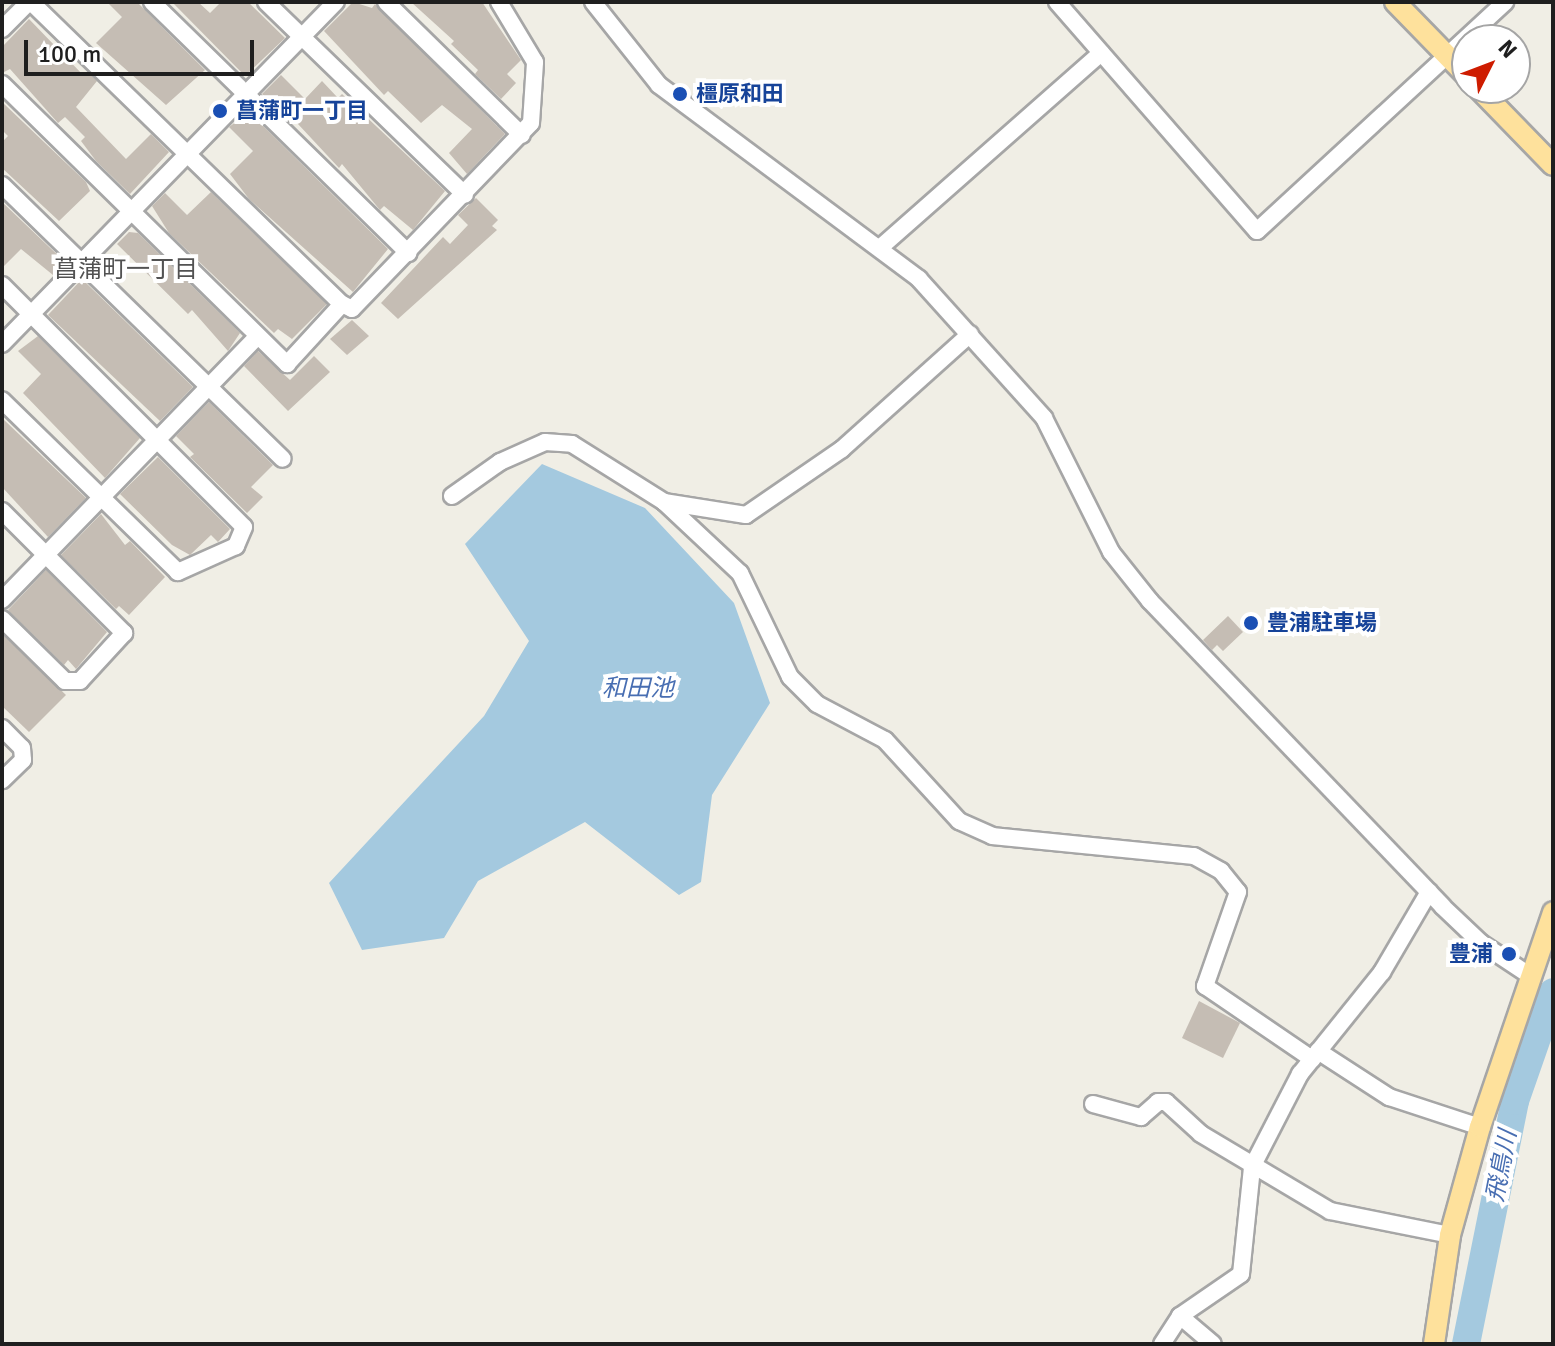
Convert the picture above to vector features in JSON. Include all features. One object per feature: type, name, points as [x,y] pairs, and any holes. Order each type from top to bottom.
[{"type":"main road","points":[[1395,2],[1451,60]]},
{"type":"main road","points":[[1494,104],[1553,165]]},
{"type":"main road","points":[[1434,1344],[1450,1235],[1480,1127],[1529,975],[1553,912]]},
{"type":"street","points":[[2,29],[30,2],[342,304],[352,309],[531,123],[535,62],[499,2]]},
{"type":"street","points":[[152,2],[408,253]]},
{"type":"street","points":[[266,2],[465,195]]},
{"type":"street","points":[[2,344],[336,2]]},
{"type":"street","points":[[386,2],[522,135]]},
{"type":"street","points":[[593,2],[659,85],[882,246],[970,334],[1044,418],[1111,552],[1150,601],[1429,892],[1481,943],[1529,975]]},
{"type":"street","points":[[1057,2],[1257,231],[1505,2]]},
{"type":"street","points":[[882,246],[1101,53]]},
{"type":"street","points":[[2,84],[287,364],[342,304]]},
{"type":"street","points":[[2,185],[283,459]]},
{"type":"street","points":[[2,285],[244,527],[236,546],[178,572],[2,400]]},
{"type":"street","points":[[664,502],[746,515],[842,449],[970,334]]},
{"type":"street","points":[[2,600],[257,337]]},
{"type":"street","points":[[452,496],[500,462],[545,442],[572,444],[664,502],[740,573],[790,677],[817,704],[885,740],[959,821],[992,836],[1194,856],[1221,871],[1238,892],[1205,986],[1389,1097],[1425,1113],[1480,1127]]},
{"type":"street","points":[[2,511],[124,633],[80,681],[65,681],[2,619]]},
{"type":"street","points":[[2,728],[22,748],[23,760],[2,780]]},
{"type":"street","points":[[1162,1344],[1180,1316],[1241,1274],[1252,1211],[1252,1167],[1315,1055],[1382,972],[1429,892]]},
{"type":"street","points":[[1093,1104],[1141,1117],[1158,1102],[1166,1102],[1201,1134],[1330,1211],[1450,1235]]},
{"type":"street","points":[[1180,1316],[1213,1344]]},
{"type":"water","name":"和田池","points":[[542,464],[645,508],[734,603],[770,703],[712,795],[701,882],[679,895],[585,822],[478,881],[444,938],[362,950],[329,883],[484,716],[529,641],[465,544]]},
{"type":"building","points":[[107,2],[137,2],[205,70],[166,105],[96,43],[122,17]]},
{"type":"building","points":[[172,2],[198,2],[210,13],[221,2],[248,2],[285,38],[245,76]]},
{"type":"building","points":[[353,2],[372,8],[375,4],[505,134],[467,174],[449,153],[472,129],[442,105],[421,123],[388,91],[384,95],[324,31]]},
{"type":"building","points":[[411,2],[482,2],[521,60],[507,74],[516,83],[501,99],[475,74],[478,70],[451,44],[454,41]]},
{"type":"building","points":[[29,19],[84,76],[88,72],[97,81],[76,107],[126,159],[151,134],[169,152],[130,194],[96,161],[81,141],[85,137],[65,117],[58,123],[10,69],[2,73],[2,47]]},
{"type":"building","points":[[281,75],[305,99],[322,81],[338,98],[342,94],[445,191],[413,230],[384,206],[380,210],[342,164],[339,168],[284,109],[281,113],[262,94]]},
{"type":"building","points":[[2,102],[86,182],[90,191],[59,221],[2,168],[2,142],[8,136],[2,130]]},
{"type":"building","points":[[249,112],[388,249],[353,292],[249,199],[230,174],[253,151],[229,127]]},
{"type":"building","points":[[211,192],[327,304],[292,339],[278,329],[274,333],[169,233],[152,206],[165,193],[187,215]]},
{"type":"building","points":[[476,198],[498,220],[492,226],[497,230],[398,319],[381,303],[443,237],[450,244],[468,225],[458,215]]},
{"type":"building","points":[[2,202],[65,262],[53,275],[21,249],[2,268]]},
{"type":"building","points":[[129,232],[138,233],[240,333],[228,351],[192,310],[188,314],[117,244]]},
{"type":"building","points":[[82,279],[193,387],[160,421],[48,315]]},
{"type":"building","points":[[352,320],[369,336],[347,355],[330,339]]},
{"type":"building","points":[[38,336],[140,438],[105,478],[23,393],[41,374],[18,351]]},
{"type":"building","points":[[258,351],[290,380],[314,356],[330,372],[288,411],[244,366]]},
{"type":"building","points":[[209,402],[273,465],[251,487],[263,497],[247,513],[190,457],[194,454],[176,436]]},
{"type":"building","points":[[2,418],[86,498],[48,537],[2,487]]},
{"type":"building","points":[[158,457],[230,529],[218,542],[211,535],[190,555],[172,545],[120,494]]},
{"type":"building","points":[[101,514],[125,545],[130,541],[165,577],[129,615],[119,606],[116,609],[61,555]]},
{"type":"building","points":[[46,570],[107,632],[76,669],[68,660],[64,665],[8,610]]},
{"type":"building","points":[[1228,616],[1243,632],[1223,651],[1217,645],[1212,650],[1203,640]]},
{"type":"building","points":[[2,634],[66,695],[29,732],[2,706]]},
{"type":"building","points":[[1199,1001],[1240,1023],[1223,1058],[1182,1038]]},
{"type":"waterway","name":"飛鳥川","points":[[1466,1344],[1515,1101],[1553,992]]},
{"type":"place","name":"橿原和田","points":[[680,94]]},
{"type":"place","name":"菖蒲町一丁目","points":[[220,111]]},
{"type":"place","name":"豊浦駐車場","points":[[1251,623]]},
{"type":"place","name":"豊浦","points":[[1509,954]]},
{"type":"district","name":"菖蒲町一丁目","points":[[126,270]]}]
